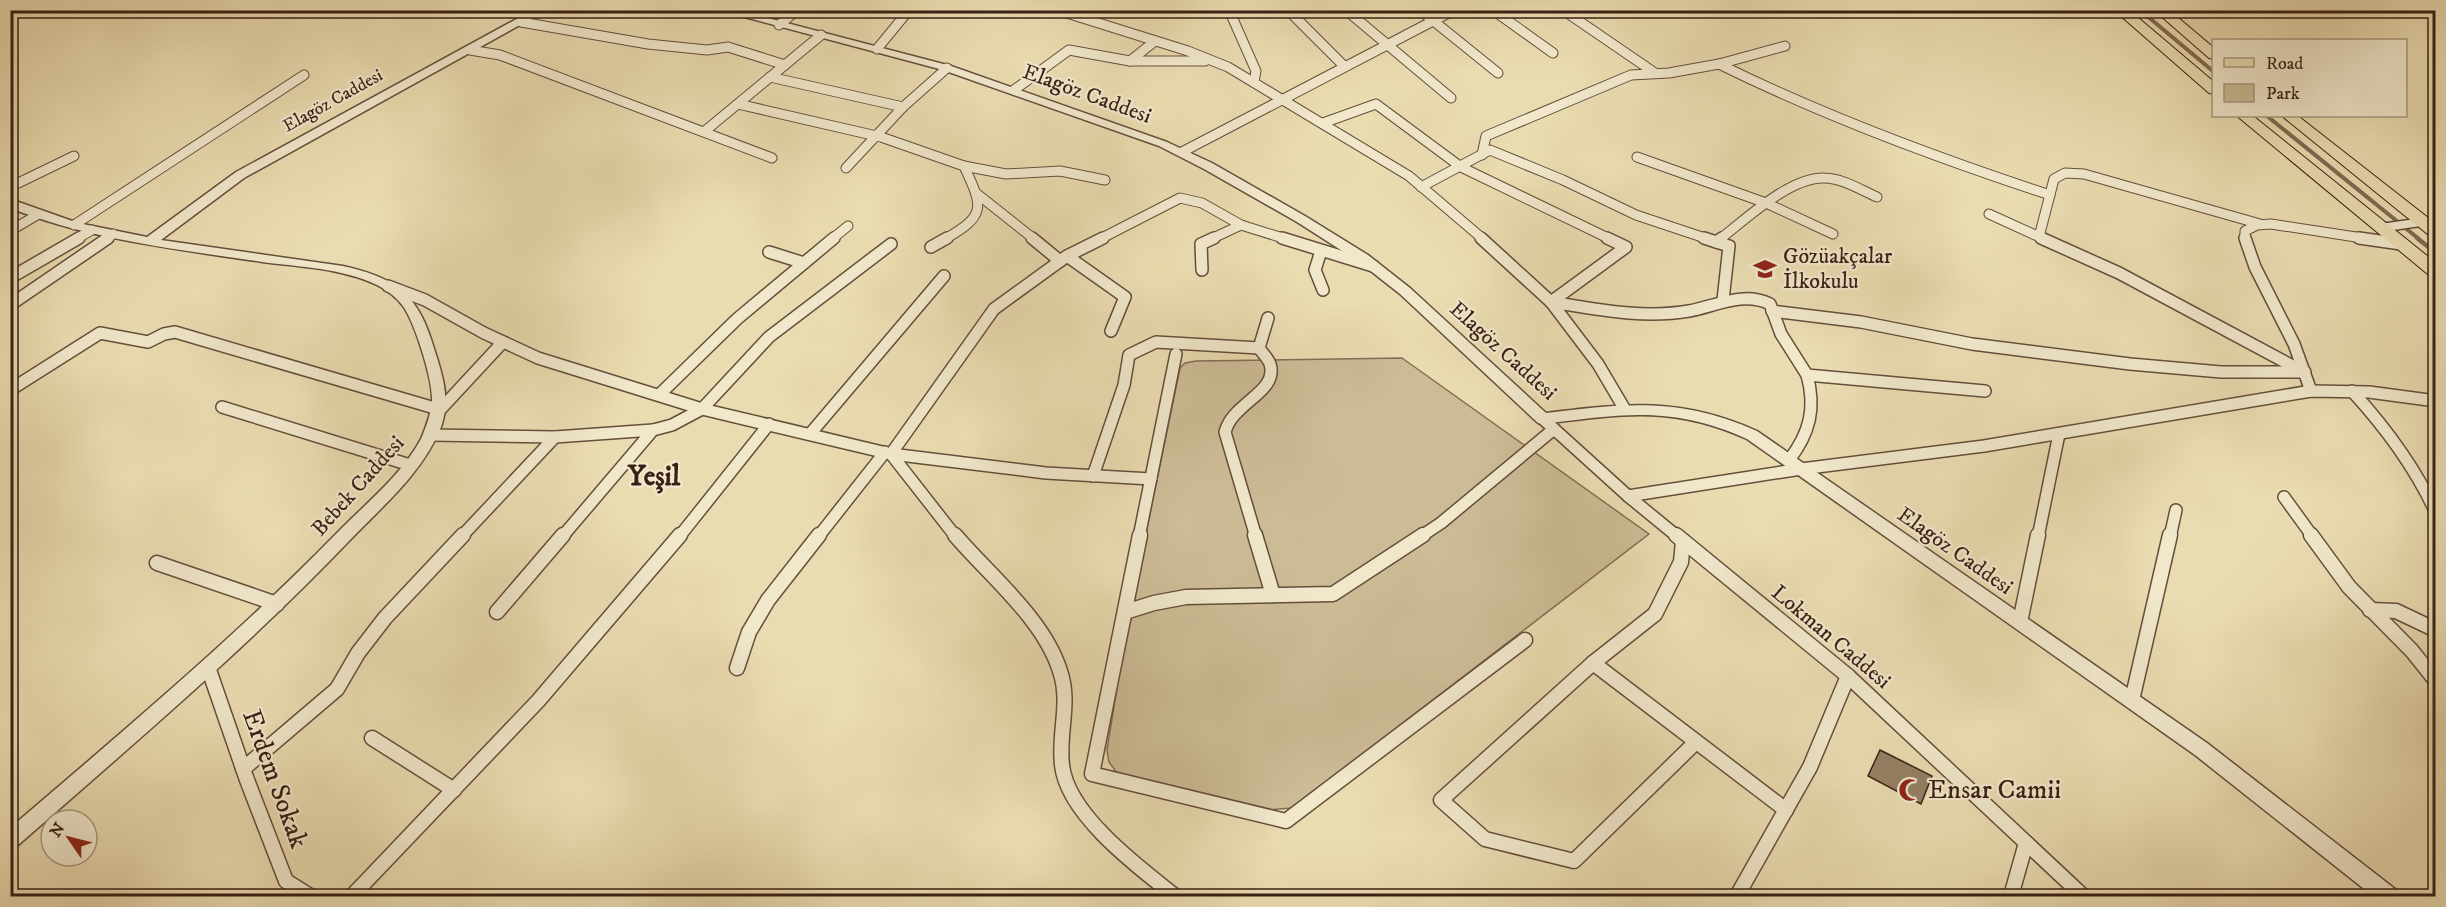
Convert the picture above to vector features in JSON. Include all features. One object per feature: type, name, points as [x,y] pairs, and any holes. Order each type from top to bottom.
[{"type":"main road","points":[[2120,10],[2212,88]]},
{"type":"main road","points":[[2160,10],[2212,53]]},
{"type":"main road","points":[[2245,117],[2436,272]]},
{"type":"main road","points":[[2290,117],[2429,220],[2436,232]]},
{"type":"street","name":"Elagöz Caddesi","points":[[152,240],[240,175],[543,10]]},
{"type":"street","name":"Elagöz Caddesi","points":[[723,10],[947,68],[1014,90],[1182,153],[1323,231],[1374,266],[1412,297],[1543,418],[1624,408],[1667,408],[1708,416],[1752,435],[2132,700],[2253,789],[2388,897]]},
{"type":"street","points":[[779,25],[798,10]]},
{"type":"street","points":[[877,49],[909,10]]},
{"type":"street","points":[[1057,10],[1213,61],[1282,98],[1393,166],[1515,267],[1551,302],[1598,364],[1624,408]]},
{"type":"street","points":[[1229,10],[1256,71],[1254,82]]},
{"type":"street","points":[[1288,10],[1344,66]]},
{"type":"street","points":[[1346,10],[1451,98]]},
{"type":"street","points":[[1420,10],[1498,73]]},
{"type":"street","points":[[1182,153],[1282,98],[1454,10]]},
{"type":"street","points":[[1493,10],[1553,52]]},
{"type":"street","points":[[1563,10],[1655,73]]},
{"type":"street","points":[[521,22],[648,44],[707,50],[728,47],[785,65]]},
{"type":"street","points":[[705,131],[821,35]]},
{"type":"street","points":[[1130,61],[1155,41]]},
{"type":"street","points":[[1482,155],[1486,136],[1631,75],[1719,64],[1785,46]]},
{"type":"street","points":[[470,50],[500,55],[772,158]]},
{"type":"street","points":[[1014,90],[1069,50],[1130,61],[1213,61]]},
{"type":"street","points":[[1719,64],[1811,109],[1913,150],[2049,195]]},
{"type":"street","points":[[846,168],[903,107],[947,68]]},
{"type":"street","points":[[74,225],[304,75]]},
{"type":"street","points":[[770,77],[903,107]]},
{"type":"street","points":[[738,104],[878,135],[929,150],[964,166],[1006,174],[1060,171],[1105,180]]},
{"type":"street","points":[[1323,123],[1376,104],[1461,167],[1626,247],[1551,302]]},
{"type":"street","points":[[1421,187],[1490,150],[1563,180],[1636,215],[1729,246],[1723,300]]},
{"type":"street","points":[[10,187],[74,156]]},
{"type":"street","points":[[1638,157],[1766,203],[1833,234]]},
{"type":"street","points":[[931,247],[973,218],[979,206],[964,166]]},
{"type":"street","points":[[2039,237],[2054,179],[2058,175],[2077,173],[2263,225],[2401,244]]},
{"type":"street","points":[[1716,242],[1766,203],[1809,180],[1818,178],[1836,181],[1877,197]]},
{"type":"street","points":[[976,193],[1064,259],[1125,297],[1111,331]]},
{"type":"street","points":[[737,668],[742,650],[758,615],[888,453],[994,309],[1064,259],[1180,198],[1202,203],[1241,225],[1374,266]]},
{"type":"street","name":"Bebek Caddesi","points":[[10,203],[37,215],[92,230],[302,263],[368,277],[388,286],[404,297],[416,314],[439,382],[438,410],[430,435],[410,465],[351,530],[277,604],[208,667],[10,840]]},
{"type":"street","points":[[1989,214],[2119,273],[2305,372]]},
{"type":"street","points":[[10,231],[37,215]]},
{"type":"street","points":[[2380,228],[2429,220]]},
{"type":"street","points":[[1202,270],[1201,244],[1241,225]]},
{"type":"street","points":[[2263,225],[2248,229],[2244,237],[2305,372],[2311,391]]},
{"type":"street","points":[[660,394],[737,319],[848,226]]},
{"type":"street","points":[[10,278],[92,230]]},
{"type":"street","points":[[10,305],[112,234]]},
{"type":"street","points":[[430,435],[555,436],[653,430],[681,421],[702,409],[769,337],[891,244]]},
{"type":"street","points":[[1321,251],[1314,270],[1323,290]]},
{"type":"street","points":[[770,252],[804,263]]},
{"type":"street","points":[[810,434],[944,276]]},
{"type":"street","points":[[388,286],[425,300],[503,342],[538,357],[702,409],[888,453],[1046,473],[1151,479]]},
{"type":"street","points":[[1551,302],[1653,315],[1692,311],[1723,300],[1762,300],[1770,304],[1781,334],[1807,375],[1812,396],[1812,417],[1795,464]]},
{"type":"street","points":[[1772,310],[1861,322],[1972,344],[2161,367],[2231,372],[2305,372]]},
{"type":"street","points":[[1268,318],[1259,348],[1270,365],[1269,379],[1261,392],[1230,414],[1225,432],[1273,595]]},
{"type":"street","points":[[10,390],[100,333],[148,342],[167,333],[175,332],[438,410],[503,342]]},
{"type":"street","points":[[1093,476],[1124,384],[1129,355],[1134,351],[1155,342],[1259,348]]},
{"type":"street","points":[[1176,354],[1092,774],[1286,821],[1525,640]]},
{"type":"street","points":[[1807,375],[1986,391]]},
{"type":"street","points":[[1628,496],[1795,464],[2059,434],[2311,391],[2352,391],[2436,401]]},
{"type":"street","points":[[2352,391],[2384,426],[2404,454],[2421,481],[2436,513]]},
{"type":"street","points":[[222,407],[410,465]]},
{"type":"street","name":"Lokman Caddesi","points":[[1543,418],[1628,496],[1848,676],[2083,897]]},
{"type":"street","points":[[352,897],[538,701],[645,579],[769,424]]},
{"type":"street","points":[[1125,612],[1154,603],[1186,597],[1333,594],[1441,523],[1554,429]]},
{"type":"street","points":[[497,612],[653,430]]},
{"type":"street","points":[[2020,622],[2059,434]]},
{"type":"street","points":[[243,770],[338,688],[358,653],[385,618],[555,436]]},
{"type":"street","points":[[888,453],[947,526],[1038,629],[1054,656],[1063,681],[1065,695],[1060,765],[1067,790],[1074,802],[1132,862],[1175,897]]},
{"type":"street","points":[[2283,497],[2336,571],[2370,610],[2412,651],[2436,681]]},
{"type":"street","points":[[2132,700],[2176,510]]},
{"type":"street","points":[[1683,541],[1681,562],[1655,614],[1593,663],[1441,800],[1485,839],[1574,861],[1696,742]]},
{"type":"street","points":[[157,564],[277,604]]},
{"type":"street","points":[[2370,610],[2396,611],[2436,630]]},
{"type":"street","points":[[1593,663],[1785,810]]},
{"type":"street","name":"Erdem Sokak","points":[[208,667],[243,770],[286,881],[310,897]]},
{"type":"street","points":[[1737,897],[1810,767],[1848,676]]},
{"type":"street","points":[[372,738],[454,790]]},
{"type":"street","points":[[2011,897],[2026,843]]},
{"type":"green space","points":[[1402,358],[1649,534],[1292,808],[1265,810],[1117,773],[1109,762],[1107,750],[1128,620],[1180,368],[1185,363],[1196,361]]},
{"type":"building","name":"Ensar Camii","points":[[1880,750],[1932,776],[1921,804],[1868,776]]},
{"type":"waterway","points":[[2140,10],[2212,70]]},
{"type":"waterway","points":[[2268,117],[2419,239]]},
{"type":"waterway","points":[[2417,238],[2436,253]]},
{"type":"place","name":"Gözüakçalar İlkokulu","points":[[1765,269]]},
{"type":"place","name":"Ensar Camii","points":[[1910,790]]},
{"type":"district","name":"Yeşil","points":[[654,476]]}]
